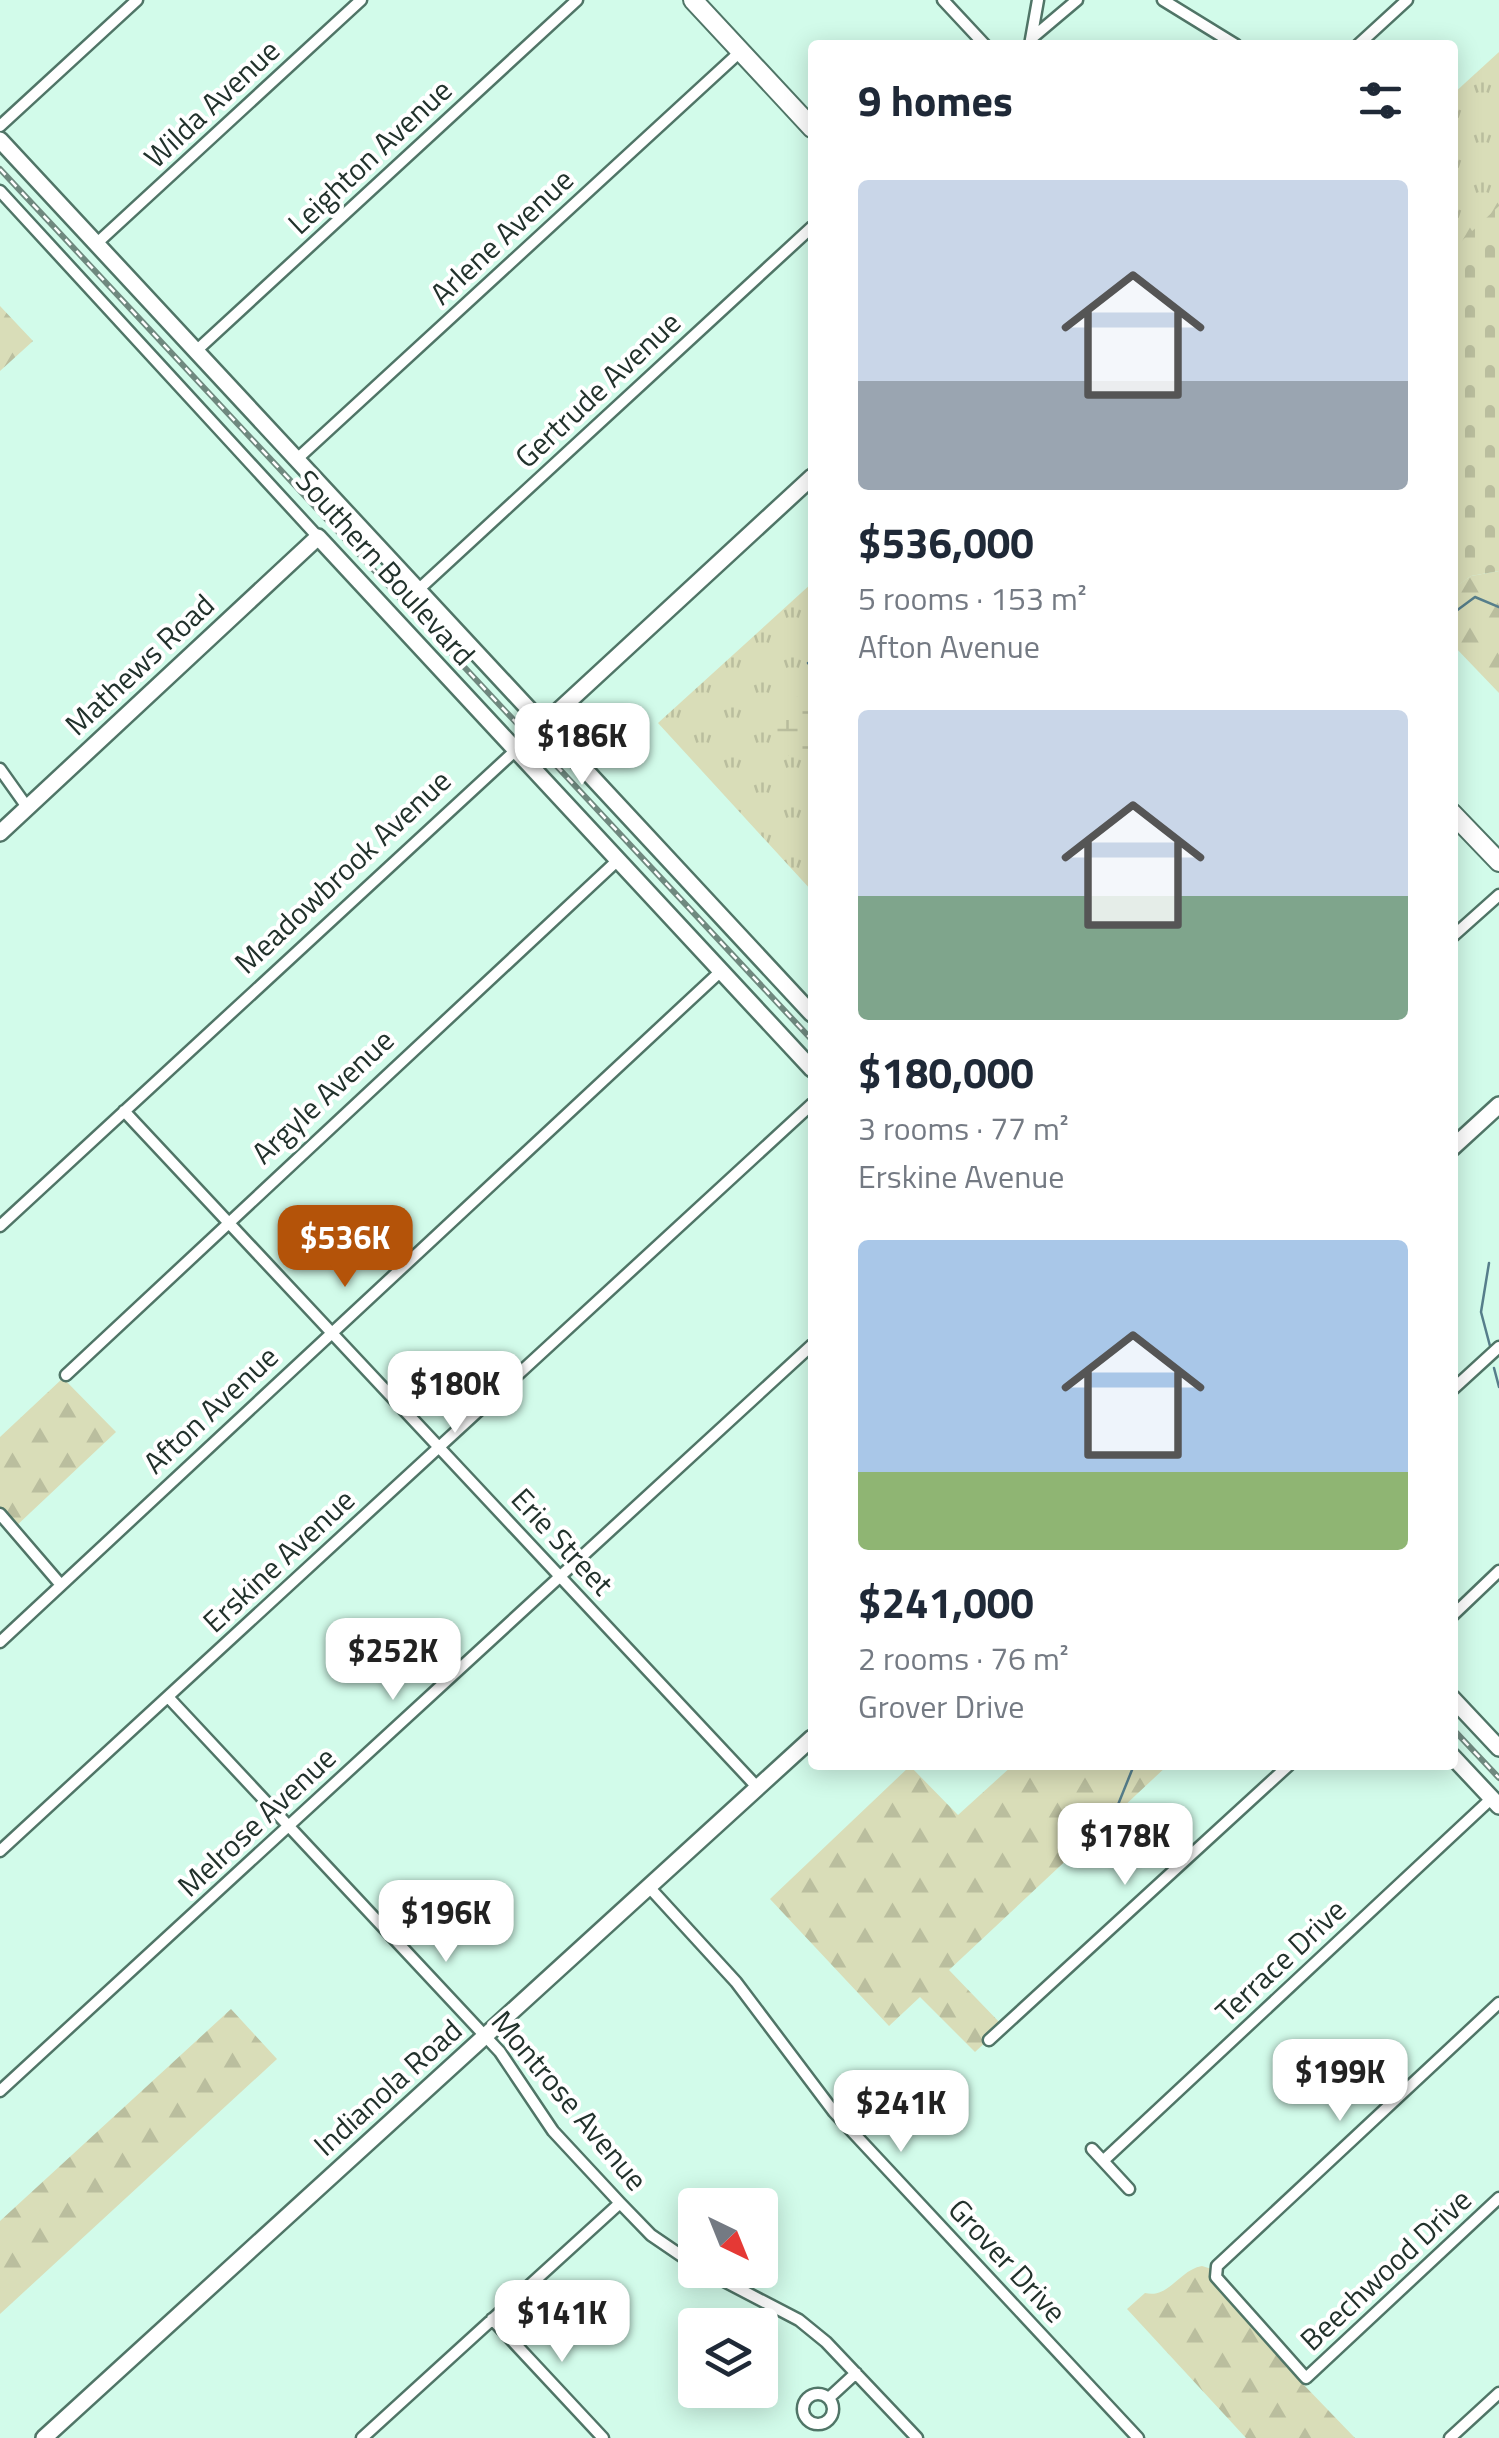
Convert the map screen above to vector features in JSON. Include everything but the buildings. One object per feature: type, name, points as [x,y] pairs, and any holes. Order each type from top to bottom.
[{"type":"main road","points":[[693,0],[808,124]]},
{"type":"main road","points":[[1458,819],[1499,862]]},
{"type":"street","points":[[0,126],[137,0]]},
{"type":"street","name":"Wilda Avenue","points":[[96,244],[361,0]]},
{"type":"street","name":"Leighton Avenue","points":[[196,351],[577,0]]},
{"type":"street","points":[[944,0],[980,40]]},
{"type":"street","points":[[1031,40],[1038,0]]},
{"type":"street","points":[[1033,40],[1078,0]]},
{"type":"street","points":[[1164,0],[1193,14],[1229,40]]},
{"type":"street","points":[[1193,0],[1193,14]]},
{"type":"street","points":[[1363,40],[1407,0]]},
{"type":"street","name":"Arlene Avenue","points":[[297,460],[740,52]]},
{"type":"street","name":"Southern Boulevard","points":[[0,140],[808,1010]]},
{"type":"street","name":"Southern Boulevard","points":[[0,191],[808,1066]]},
{"type":"street","name":"Gertrude Avenue","points":[[418,590],[808,231]]},
{"type":"street","name":"Meadowbrook Avenue","points":[[0,1226],[808,481]]},
{"type":"street","name":"Mathews Road","points":[[0,833],[318,538]]},
{"type":"street","points":[[0,769],[28,807]]},
{"type":"street","name":"Argyle Avenue","points":[[66,1375],[226,1221],[618,860]]},
{"type":"street","points":[[1458,932],[1499,894]]},
{"type":"street","name":"Afton Avenue","points":[[0,1642],[721,971]]},
{"type":"street","points":[[1458,1143],[1499,1105]]},
{"type":"street","name":"Erskine Avenue","points":[[0,1851],[808,1108]]},
{"type":"street","name":"Erie Street","points":[[124,1111],[758,1788]]},
{"type":"street","points":[[1458,1385],[1499,1347]]},
{"type":"street","name":"Melrose Avenue","points":[[0,2092],[808,1348]]},
{"type":"street","points":[[0,1514],[62,1585]]},
{"type":"street","points":[[1458,1610],[1499,1571]]},
{"type":"street","name":"Montrose Avenue","points":[[168,1697],[485,2037],[554,2131],[620,2203],[678,2253]]},
{"type":"street","points":[[1458,1704],[1499,1748]]},
{"type":"street","name":"Indianola Road","points":[[44,2438],[808,1742]]},
{"type":"street","points":[[1458,1762],[1496,1802]]},
{"type":"street","points":[[988,2040],[1284,1770]]},
{"type":"street","name":"Terrace Drive","points":[[1103,2160],[1496,1802]]},
{"type":"street","name":"Grover Drive","points":[[649,1887],[736,1982],[834,2112],[1138,2438]]},
{"type":"street","name":"Beechwood Drive","points":[[1499,2003],[1215,2270],[1220,2286],[1306,2378],[1499,2198]]},
{"type":"street","points":[[1092,2149],[1129,2189]]},
{"type":"street","points":[[362,2438],[620,2203]]},
{"type":"street","points":[[739,2288],[784,2310],[856,2373],[916,2438]]},
{"type":"street","points":[[492,2319],[603,2438]]},
{"type":"street","points":[[830,2398],[856,2373]]},
{"type":"street","points":[[1450,2438],[1499,2393]]},
{"type":"green space","points":[[1499,52],[1499,206],[1458,244],[1458,89]]},
{"type":"green space","points":[[1499,192],[1499,240],[1458,275],[1458,228]]},
{"type":"green space","points":[[1499,206],[1499,571],[1471,576],[1458,585],[1458,244]]},
{"type":"green space","points":[[0,306],[33,341],[0,371]]},
{"type":"green space","points":[[1499,571],[1499,693],[1458,650],[1458,585],[1471,576]]},
{"type":"green space","points":[[808,587],[808,887],[658,723]]},
{"type":"green space","points":[[808,692],[808,762],[788,755],[774,738],[776,722],[791,700]]},
{"type":"green space","points":[[63,1378],[116,1432],[13,1529],[0,1514],[0,1437]]},
{"type":"green space","points":[[906,1770],[914,1770],[958,1815],[1008,1770],[1163,1770],[949,1970],[1003,2026],[975,2052],[920,1997],[889,2026],[770,1899]]},
{"type":"green space","points":[[231,2009],[277,2059],[0,2314],[0,2221]]},
{"type":"green space","points":[[1202,2266],[1215,2270],[1306,2378],[1302,2383],[1355,2438],[1246,2438],[1127,2309],[1145,2293],[1161,2292]]},
{"type":"waterway","points":[[1458,610],[1475,597],[1499,607]]},
{"type":"waterway","points":[[1489,1263],[1481,1312],[1490,1346]]},
{"type":"waterway","points":[[1494,1368],[1499,1387]]},
{"type":"waterway","points":[[1125,1843],[1109,1827],[1132,1770]]},
{"type":"railway","points":[[0,169],[808,1036]]},
{"type":"railway","points":[[1458,1734],[1499,1778]]}]
